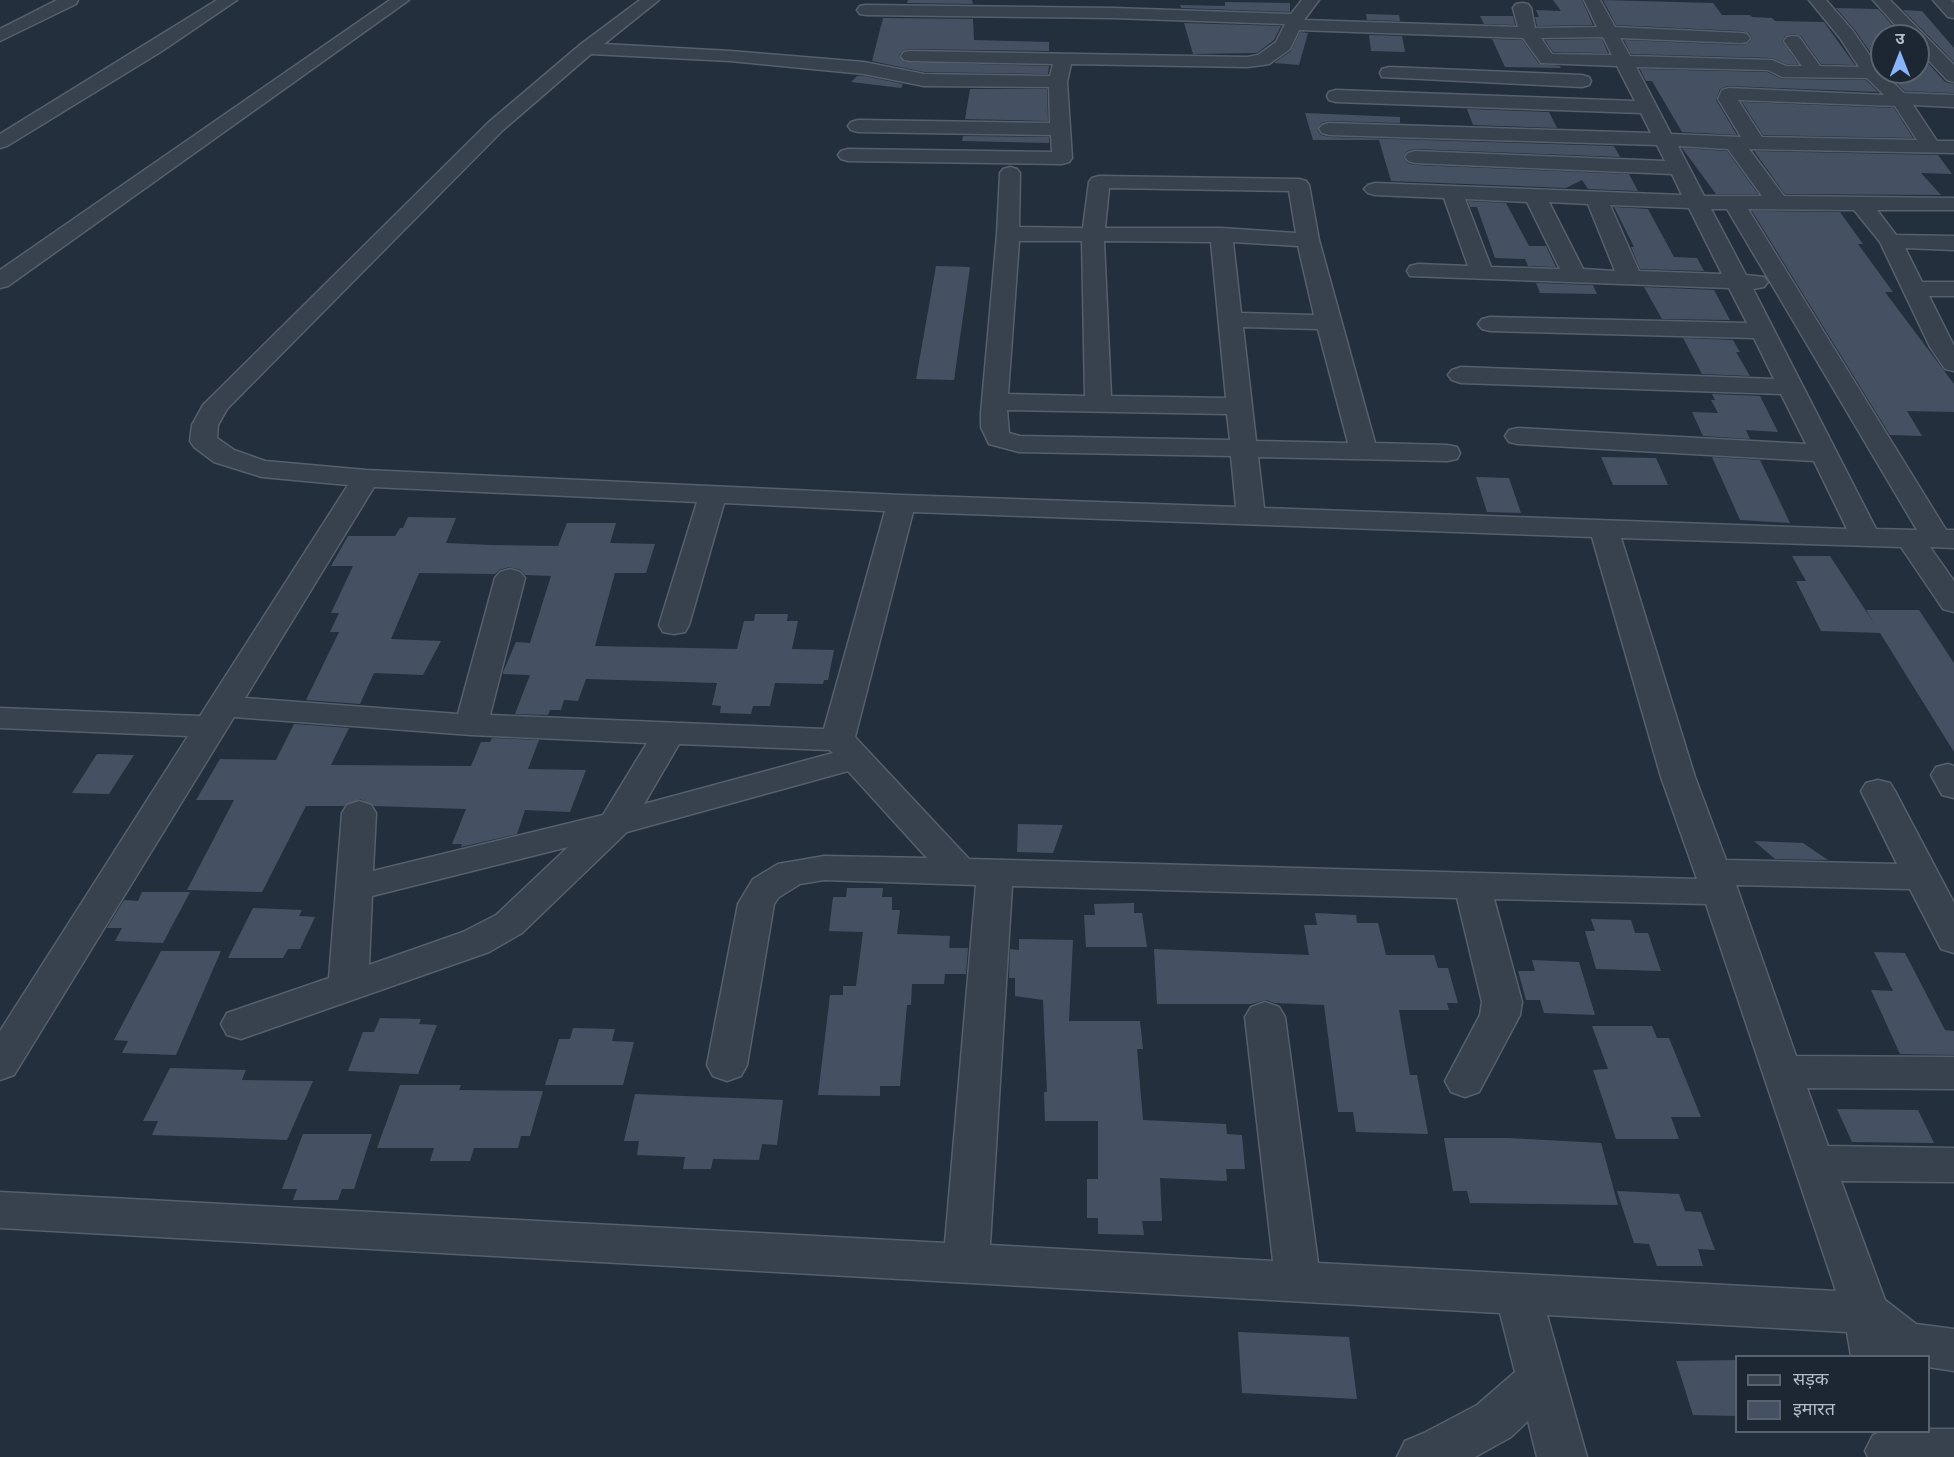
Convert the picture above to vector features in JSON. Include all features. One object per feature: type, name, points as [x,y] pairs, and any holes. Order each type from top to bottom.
[{"type":"street","points":[[0,36],[70,0]]},
{"type":"street","points":[[0,142],[229,0]]},
{"type":"street","points":[[0,281],[401,0]]},
{"type":"street","points":[[651,0],[586,48],[496,126],[216,405],[205,425],[203,441],[224,456],[262,469],[366,478],[902,503],[1934,539]]},
{"type":"street","points":[[910,56],[1063,60],[1246,62],[1263,60],[1284,45],[1294,22],[1311,0]]},
{"type":"street","points":[[1592,0],[1621,61],[1763,331],[1866,538]]},
{"type":"street","points":[[1817,0],[1847,35],[1870,70]]},
{"type":"street","points":[[1881,0],[1904,24]]},
{"type":"street","points":[[1941,0],[1954,13]]},
{"type":"street","points":[[873,29],[862,5],[1115,6],[1294,22],[1528,33],[1608,32],[1741,38]]},
{"type":"street","points":[[1522,8],[1528,33],[1547,59],[1772,65],[1782,71],[1870,73]]},
{"type":"street","points":[[1930,39],[1942,40]]},
{"type":"street","points":[[1793,41],[1815,72]]},
{"type":"street","points":[[586,48],[730,56],[864,68],[923,89],[1059,82]]},
{"type":"street","points":[[1930,51],[1954,76]]},
{"type":"street","points":[[848,155],[1062,158],[1059,82],[1063,60]]},
{"type":"street","points":[[1389,73],[1633,83]]},
{"type":"street","points":[[1424,75],[1432,99]]},
{"type":"street","points":[[1883,84],[1900,100],[1931,146]]},
{"type":"street","points":[[1755,143],[1728,99],[1729,94],[1954,101]]},
{"type":"street","points":[[1336,96],[1646,107]]},
{"type":"street","points":[[1036,104],[1059,104]]},
{"type":"street","points":[[858,126],[1061,129]]},
{"type":"street","points":[[1329,129],[1734,143],[1954,147]]},
{"type":"street","points":[[1734,143],[1778,203]]},
{"type":"street","points":[[1415,157],[1678,168]]},
{"type":"street","points":[[1011,173],[994,427],[998,438],[1019,444],[1447,453]]},
{"type":"street","points":[[1098,403],[1093,235],[1099,182],[1299,185],[1308,240],[1328,322],[1364,451]]},
{"type":"street","points":[[1375,189],[1734,203],[1954,204]]},
{"type":"street","points":[[1452,192],[1482,273]]},
{"type":"street","points":[[1535,196],[1575,276]]},
{"type":"street","points":[[1597,199],[1630,278]]},
{"type":"street","points":[[1734,203],[1934,539],[1954,603]]},
{"type":"street","points":[[1861,204],[1890,241],[1950,353]]},
{"type":"street","points":[[1008,234],[1221,235],[1308,240]]},
{"type":"street","points":[[1221,235],[1251,514]]},
{"type":"street","points":[[1890,241],[1954,243]]},
{"type":"street","points":[[1418,271],[1782,282]]},
{"type":"street","points":[[1914,289],[1954,290]]},
{"type":"street","points":[[1230,320],[1328,322]]},
{"type":"street","points":[[1490,324],[1763,331]]},
{"type":"street","points":[[1461,375],[1790,387]]},
{"type":"street","points":[[996,402],[1239,406]]},
{"type":"street","points":[[1518,436],[1823,453]]},
{"type":"street","points":[[0,1065],[366,478]]},
{"type":"street","points":[[675,625],[713,494]]},
{"type":"street","points":[[847,749],[902,503]]},
{"type":"street","points":[[1604,528],[1678,777],[1780,1072],[1815,1163],[1867,1313],[1874,1355]]},
{"type":"street","points":[[471,725],[510,578]]},
{"type":"street","points":[[0,718],[218,716],[471,725],[669,734],[847,749],[977,872],[966,1264]]},
{"type":"street","points":[[241,1024],[476,942],[509,924],[615,824],[669,734]]},
{"type":"street","points":[[354,888],[615,824],[847,749]]},
{"type":"street","points":[[1878,791],[1954,939]]},
{"type":"street","points":[[348,987],[359,813]]},
{"type":"street","points":[[727,1065],[756,904],[766,888],[791,873],[824,868],[1472,885],[1922,877]]},
{"type":"street","points":[[1465,1081],[1500,1014],[1502,1002],[1472,885]]},
{"type":"street","points":[[1265,1017],[1298,1282]]},
{"type":"street","points":[[1780,1072],[1954,1073]]},
{"type":"street","points":[[1815,1163],[1954,1165]]},
{"type":"street","points":[[0,1210],[1867,1313],[1905,1342],[1954,1350]]},
{"type":"street","points":[[1518,1293],[1562,1457]]},
{"type":"street","points":[[1422,1457],[1435,1453],[1494,1421],[1541,1379]]},
{"type":"street","points":[[1889,1446],[1954,1452]]},
{"type":"building","points":[[908,0],[972,0],[973,4],[907,3]]},
{"type":"building","points":[[1553,0],[1582,0],[1593,25],[1537,26],[1535,17],[1539,17],[1536,10],[1561,11]]},
{"type":"building","points":[[1603,0],[1713,3],[1722,15],[1750,15],[1772,18],[1775,21],[1824,22],[1855,65],[1821,64],[1801,36],[1793,34],[1785,36],[1782,41],[1798,64],[1786,64],[1772,58],[1631,54],[1624,40],[1741,45],[1749,43],[1752,38],[1749,33],[1741,31],[1616,25]]},
{"type":"building","points":[[1225,2],[1290,3],[1290,12],[1181,8],[1180,5],[1225,6]]},
{"type":"building","points":[[1836,8],[1878,9],[1891,24],[1870,24],[1870,52]]},
{"type":"building","points":[[1903,10],[1922,11],[1954,48],[1954,62],[1930,38],[1930,24],[1917,24]]},
{"type":"building","points":[[1366,14],[1399,15],[1400,21],[1367,20]]},
{"type":"building","points":[[1480,16],[1513,16],[1515,25],[1484,24]]},
{"type":"building","points":[[883,18],[973,19],[974,40],[1049,42],[1049,51],[910,49],[904,50],[899,55],[904,62],[1049,66],[1048,74],[924,72],[872,61]]},
{"type":"building","points":[[1184,23],[1281,26],[1274,40],[1257,53],[1193,54]]},
{"type":"building","points":[[1300,32],[1308,33],[1299,65],[1274,63],[1291,51]]},
{"type":"building","points":[[1369,35],[1402,36],[1405,52],[1371,51]]},
{"type":"building","points":[[1492,39],[1522,40],[1539,64],[1561,68],[1505,67]]},
{"type":"building","points":[[1602,39],[1608,53],[1553,52],[1545,40]]},
{"type":"building","points":[[1930,65],[1945,82],[1954,84],[1954,93],[1905,91],[1898,84],[1930,84]]},
{"type":"building","points":[[1640,69],[1767,72],[1782,79],[1866,80],[1878,92],[1728,86],[1720,89],[1716,100],[1737,135],[1682,132],[1652,81],[1646,81]]},
{"type":"building","points":[[857,76],[903,84],[901,88],[851,82]]},
{"type":"building","points":[[970,89],[1047,89],[1048,121],[965,119]]},
{"type":"building","points":[[1742,102],[1894,108],[1913,138],[1763,135]]},
{"type":"building","points":[[1467,109],[1549,112],[1557,128],[1473,125]]},
{"type":"building","points":[[1305,113],[1400,117],[1400,123],[1329,121],[1321,123],[1317,130],[1321,135],[1329,137],[1614,146],[1620,157],[1415,149],[1407,151],[1403,157],[1407,163],[1415,165],[1629,174],[1638,191],[1588,189],[1582,180],[1566,188],[1391,181],[1379,140],[1313,140]]},
{"type":"building","points":[[963,136],[1049,137],[1049,143],[962,141]]},
{"type":"building","points":[[1682,148],[1727,151],[1758,194],[1716,194]]},
{"type":"building","points":[[1754,151],[1938,155],[1952,174],[1921,173],[1941,195],[1785,194]]},
{"type":"building","points":[[1468,201],[1506,203],[1529,246],[1546,246],[1556,267],[1528,266],[1525,259],[1495,258],[1477,207],[1470,207]]},
{"type":"building","points":[[1614,207],[1648,209],[1674,257],[1697,258],[1704,271],[1640,269],[1631,247],[1634,247]]},
{"type":"building","points":[[1752,211],[1840,212],[1863,244],[1858,244],[1893,292],[1885,292],[1954,384],[1954,412],[1907,411],[1922,436],[1890,435]]},
{"type":"building","points":[[936,266],[970,267],[954,380],[916,379]]},
{"type":"building","points":[[1536,283],[1593,285],[1597,294],[1540,293]]},
{"type":"building","points":[[1644,287],[1714,290],[1730,320],[1662,319]]},
{"type":"building","points":[[1683,338],[1733,340],[1740,352],[1736,352],[1750,376],[1702,374]]},
{"type":"building","points":[[1712,394],[1760,396],[1778,432],[1746,430],[1750,439],[1703,436],[1692,412],[1718,413],[1711,400],[1715,400]]},
{"type":"building","points":[[1601,457],[1656,458],[1668,485],[1613,485]]},
{"type":"building","points":[[1712,457],[1760,460],[1790,523],[1740,520]]},
{"type":"building","points":[[1476,477],[1509,478],[1521,513],[1487,512]]},
{"type":"building","points":[[408,517],[456,518],[446,543],[491,545],[558,546],[567,523],[616,523],[610,543],[655,544],[646,573],[615,573],[595,646],[737,649],[744,621],[754,621],[755,614],[788,614],[787,621],[798,621],[792,649],[834,650],[828,680],[824,680],[823,684],[775,683],[770,706],[753,706],[751,714],[720,713],[721,706],[712,705],[717,683],[586,679],[578,701],[564,700],[561,710],[550,710],[548,715],[515,714],[530,675],[503,674],[503,672],[516,642],[530,643],[551,576],[525,575],[521,570],[509,567],[495,574],[419,573],[391,639],[441,641],[423,675],[374,673],[360,704],[306,700],[339,632],[330,632],[339,613],[331,613],[353,566],[331,566],[348,536],[395,536],[400,528],[403,528]]},
{"type":"building","points":[[1792,556],[1830,556],[1875,625],[1866,610],[1919,610],[1954,663],[1954,752],[1880,633],[1821,631],[1796,581],[1806,581]]},
{"type":"building","points":[[294,724],[349,728],[331,765],[471,766],[481,742],[490,742],[492,738],[539,740],[528,769],[586,770],[570,812],[525,810],[517,834],[461,847],[462,844],[452,844],[466,809],[374,806],[360,799],[344,806],[306,806],[262,892],[187,890],[234,800],[196,800],[220,759],[276,760]]},
{"type":"building","points":[[97,754],[134,755],[109,794],[72,793]]},
{"type":"building","points":[[1018,824],[1063,825],[1053,853],[1017,852]]},
{"type":"building","points":[[1754,841],[1803,843],[1828,860],[1775,859]]},
{"type":"building","points":[[847,888],[883,888],[882,897],[892,897],[892,910],[900,910],[897,934],[950,936],[949,948],[968,948],[966,974],[945,974],[944,984],[912,984],[911,1005],[907,1005],[900,1086],[880,1086],[880,1096],[818,1095],[830,995],[843,995],[843,986],[856,986],[863,932],[829,931],[833,897],[846,897]]},
{"type":"building","points":[[142,892],[190,892],[163,943],[115,941],[122,928],[107,928],[124,900],[138,901]]},
{"type":"building","points":[[1134,903],[1134,913],[1142,913],[1147,947],[1086,947],[1084,915],[1095,915],[1094,904]]},
{"type":"building","points":[[253,908],[302,910],[299,916],[315,917],[300,949],[288,949],[283,958],[228,958]]},
{"type":"building","points":[[1315,913],[1356,915],[1357,923],[1378,923],[1386,955],[1434,955],[1438,968],[1448,968],[1458,1003],[1447,1003],[1449,1010],[1399,1010],[1410,1075],[1417,1075],[1428,1134],[1356,1132],[1353,1112],[1338,1112],[1324,1005],[1275,1003],[1266,1000],[1251,1004],[1157,1004],[1154,949],[1309,955],[1304,925],[1317,925]]},
{"type":"building","points":[[1591,919],[1631,920],[1635,933],[1648,933],[1661,971],[1596,969],[1585,931],[1595,931]]},
{"type":"building","points":[[1019,939],[1073,940],[1069,1021],[1140,1021],[1143,1049],[1137,1049],[1143,1120],[1226,1124],[1227,1134],[1242,1135],[1245,1169],[1226,1169],[1227,1181],[1160,1178],[1162,1221],[1142,1221],[1144,1235],[1098,1234],[1098,1218],[1087,1218],[1087,1179],[1098,1179],[1098,1121],[1045,1121],[1044,1092],[1047,1092],[1043,1000],[1015,996],[1015,978],[1009,978],[1010,949],[1019,950]]},
{"type":"building","points":[[161,951],[221,951],[176,1055],[122,1053],[128,1041],[114,1040]]},
{"type":"building","points":[[1874,952],[1905,953],[1945,1030],[1954,1031],[1954,1055],[1900,1054],[1871,990],[1893,991]]},
{"type":"building","points":[[1532,960],[1579,962],[1595,1015],[1544,1013],[1540,1000],[1526,1000],[1518,971],[1535,971]]},
{"type":"building","points":[[380,1018],[421,1019],[419,1024],[437,1025],[418,1074],[348,1071],[363,1032],[374,1032]]},
{"type":"building","points":[[1592,1026],[1652,1026],[1657,1038],[1669,1038],[1701,1117],[1671,1117],[1679,1139],[1616,1139],[1593,1070],[1608,1069]]},
{"type":"building","points":[[573,1028],[615,1029],[612,1041],[634,1042],[623,1085],[545,1085],[559,1039],[570,1039]]},
{"type":"building","points":[[170,1068],[246,1070],[242,1080],[313,1081],[287,1140],[152,1135],[158,1121],[143,1121]]},
{"type":"building","points":[[400,1085],[461,1085],[459,1090],[543,1091],[530,1136],[521,1136],[518,1148],[474,1148],[470,1161],[430,1161],[434,1148],[377,1148]]},
{"type":"building","points":[[635,1094],[783,1100],[777,1145],[762,1144],[759,1160],[713,1159],[711,1169],[683,1169],[685,1157],[637,1155],[639,1141],[624,1141]]},
{"type":"building","points":[[1837,1109],[1918,1110],[1934,1143],[1852,1142]]},
{"type":"building","points":[[303,1134],[372,1134],[354,1189],[342,1189],[338,1200],[293,1200],[297,1189],[282,1189]]},
{"type":"building","points":[[1444,1138],[1508,1138],[1601,1143],[1618,1205],[1470,1203],[1467,1191],[1453,1191]]},
{"type":"building","points":[[1617,1191],[1679,1194],[1685,1211],[1701,1212],[1715,1250],[1698,1249],[1703,1266],[1657,1266],[1649,1244],[1634,1243]]},
{"type":"building","points":[[1238,1332],[1349,1337],[1357,1399],[1242,1393]]},
{"type":"building","points":[[1735,1360],[1735,1416],[1693,1415],[1676,1361]]}]
